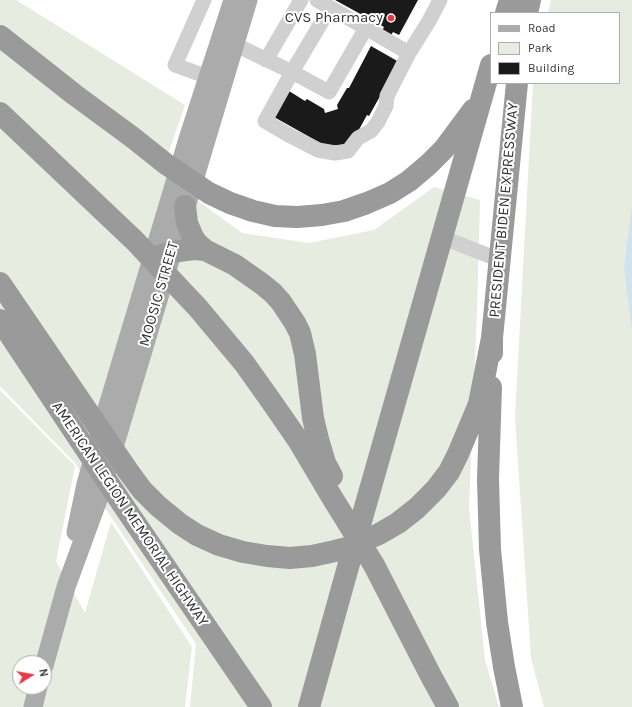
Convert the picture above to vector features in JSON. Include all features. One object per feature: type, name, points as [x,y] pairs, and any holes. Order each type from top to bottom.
[{"type":"highway","points":[[506,12],[510,0]]},
{"type":"highway","points":[[527,12],[530,0]]},
{"type":"highway","points":[[0,36],[166,164],[209,193],[230,204],[275,216],[296,217],[337,212],[367,203],[390,193],[409,181],[444,149],[481,100]]},
{"type":"highway","points":[[309,707],[490,68]]},
{"type":"highway","name":"PRESIDENT BIDEN EXPRESSWAY","points":[[492,338],[517,84]]},
{"type":"highway","points":[[0,113],[122,228],[192,302],[224,338],[257,381],[298,440],[321,465],[377,569],[448,707]]},
{"type":"highway","points":[[182,197],[187,223],[190,232],[197,243],[205,250],[235,266],[262,284],[281,302],[295,323],[300,333],[305,354],[321,465]]},
{"type":"highway","points":[[162,255],[190,249],[205,250]]},
{"type":"highway","points":[[0,283],[142,490],[158,506],[180,524],[197,535],[219,545],[243,552],[267,556],[290,558],[312,556],[347,548],[376,536],[398,523],[418,508],[436,489],[449,472],[458,454],[479,404],[492,338]]},
{"type":"highway","name":"AMERICAN LEGION MEMORIAL HIGHWAY","points":[[0,320],[261,707]]},
{"type":"highway","points":[[492,338],[488,478],[490,549],[498,629],[512,707]]},
{"type":"main road","name":"MOOSIC STREET","points":[[182,197],[183,156],[208,77],[235,1]]},
{"type":"main road","name":"MOOSIC STREET","points":[[66,587],[87,480],[107,409],[182,197],[197,167],[234,44],[235,1]]},
{"type":"main road","name":"MOOSIC STREET","points":[[47,655],[66,587],[99,497],[120,426],[162,255]]},
{"type":"main road","points":[[33,707],[36,695]]},
{"type":"lane","points":[[204,0],[175,65],[208,77]]},
{"type":"lane","points":[[266,60],[301,0]]},
{"type":"lane","points":[[317,0],[409,53]]},
{"type":"lane","points":[[330,8],[265,121],[318,150],[335,153],[348,151],[358,138],[371,131],[378,122],[386,106],[386,96],[409,53],[430,21],[440,0]]},
{"type":"lane","points":[[234,44],[329,92],[366,28]]},
{"type":"lane","points":[[442,237],[500,260]]},
{"type":"green space","points":[[0,0],[16,0],[185,105],[161,174],[242,233],[309,243],[374,230],[434,187],[480,200],[469,508],[485,660],[499,707],[190,707],[196,644],[75,463],[0,386]]},
{"type":"green space","points":[[551,0],[632,0],[632,707],[544,707],[531,658],[515,417],[533,84],[620,84],[620,12],[548,12]]},
{"type":"green space","points":[[0,390],[75,466],[56,561],[85,613],[111,522],[192,647],[185,707],[0,707]]},
{"type":"water","points":[[632,207],[632,329],[624,268]]},
{"type":"building","name":"CVS Pharmacy","points":[[335,0],[418,0],[399,35],[393,32],[389,39],[380,35],[384,27]]},
{"type":"building","points":[[371,46],[399,62],[369,116],[367,115],[350,146],[324,145],[274,117],[289,91],[305,101],[307,99],[324,109],[325,113],[338,109],[337,105],[347,88],[349,88]]},
{"type":"place","name":"CVS Pharmacy","points":[[391,18]]}]
